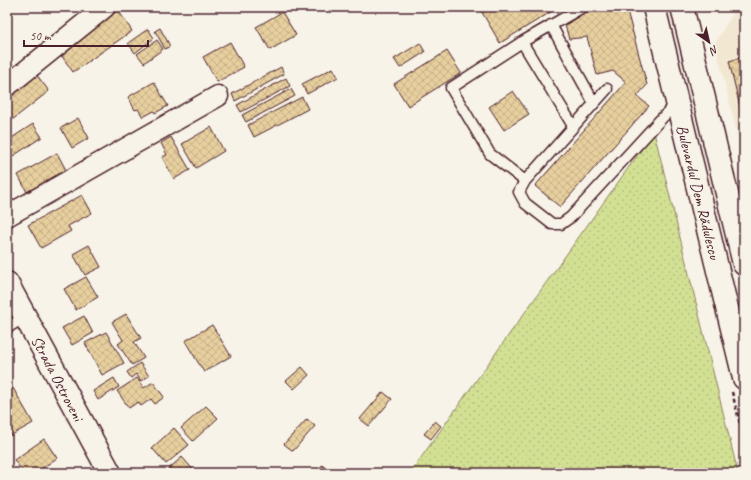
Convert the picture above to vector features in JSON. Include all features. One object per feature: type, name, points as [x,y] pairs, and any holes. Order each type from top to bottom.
[{"type":"main road","name":"Bulevardul Dem Rădulescu","points":[[654,7],[744,378]]},
{"type":"main road","name":"Bulevardul Dem Rădulescu","points":[[682,7],[744,264]]},
{"type":"main road","points":[[668,66],[695,59]]},
{"type":"main road","name":"Strada Ostroveni","points":[[7,283],[110,473]]},
{"type":"street","points":[[7,86],[105,7]]},
{"type":"street","points":[[7,216],[218,96]]},
{"type":"lane","points":[[525,181],[490,154],[451,88],[522,42],[583,7]]},
{"type":"lane","points":[[551,25],[594,103]]},
{"type":"lane","points":[[522,42],[573,126]]},
{"type":"lane","points":[[607,89],[525,181],[519,192],[525,203],[552,224],[561,224],[572,217],[677,103]]},
{"type":"lane","points":[[7,328],[25,317]]},
{"type":"shaded area","points":[[737,7],[744,7],[744,162],[715,43]]},
{"type":"green space","points":[[654,132],[738,473],[410,473]]},
{"type":"building","points":[[484,7],[559,7],[500,43],[480,9]]},
{"type":"building","points":[[597,7],[626,7],[647,85],[637,96],[649,106],[560,207],[535,186],[626,82],[613,71],[597,75],[587,37],[569,39],[565,25]]},
{"type":"building","points":[[118,10],[132,31],[73,72],[59,52]]},
{"type":"building","points":[[282,12],[296,35],[270,50],[256,27]]},
{"type":"building","points":[[160,28],[170,46],[165,49],[155,31]]},
{"type":"building","points":[[148,29],[154,38],[135,53],[128,43]]},
{"type":"building","points":[[157,40],[163,49],[144,63],[137,54]]},
{"type":"building","points":[[230,42],[244,67],[217,82],[203,57]]},
{"type":"building","points":[[420,43],[425,52],[400,68],[394,59]]},
{"type":"building","points":[[447,51],[461,73],[408,106],[394,84]]},
{"type":"building","points":[[744,57],[744,124],[729,61]]},
{"type":"building","points":[[281,67],[284,74],[235,101],[232,94]]},
{"type":"building","points":[[333,68],[338,77],[307,94],[302,84]]},
{"type":"building","points":[[36,74],[49,91],[7,124],[7,97]]},
{"type":"building","points":[[286,78],[290,86],[241,112],[237,105]]},
{"type":"building","points":[[154,82],[168,106],[143,117],[138,109],[135,110],[128,97]]},
{"type":"building","points":[[291,89],[295,96],[246,122],[242,115]]},
{"type":"building","points":[[513,91],[529,114],[504,130],[489,107]]},
{"type":"building","points":[[302,97],[308,109],[254,137],[248,125]]},
{"type":"building","points":[[78,118],[89,138],[72,148],[61,128]]},
{"type":"building","points":[[33,124],[42,137],[7,160],[7,141]]},
{"type":"building","points":[[211,127],[224,151],[196,168],[182,144]]},
{"type":"building","points":[[171,137],[190,170],[174,179],[162,157],[167,155],[161,143]]},
{"type":"building","points":[[57,153],[66,170],[27,192],[18,175]]},
{"type":"building","points":[[82,195],[92,213],[68,226],[71,231],[41,248],[28,225]]},
{"type":"building","points":[[89,245],[101,267],[85,275],[73,254]]},
{"type":"building","points":[[86,277],[98,297],[76,310],[64,289]]},
{"type":"building","points":[[126,314],[141,338],[134,342],[144,358],[132,365],[118,344],[123,340],[112,322]]},
{"type":"building","points":[[84,316],[93,333],[72,345],[62,328]]},
{"type":"building","points":[[212,325],[231,356],[204,372],[185,341]]},
{"type":"building","points":[[106,332],[124,363],[102,375],[85,343]]},
{"type":"building","points":[[140,363],[149,376],[141,381],[136,374],[131,378],[127,372]]},
{"type":"building","points":[[302,367],[309,375],[294,389],[286,381]]},
{"type":"building","points":[[114,378],[119,387],[98,400],[93,391]]},
{"type":"building","points":[[137,378],[144,388],[153,382],[164,397],[155,404],[151,399],[141,406],[138,402],[129,408],[117,391]]},
{"type":"building","points":[[13,388],[33,423],[10,436],[7,431],[7,392]]},
{"type":"building","points":[[383,392],[392,399],[369,426],[360,419]]},
{"type":"building","points":[[206,406],[218,418],[193,441],[181,428]]},
{"type":"building","points":[[307,419],[315,426],[293,451],[284,444]]},
{"type":"building","points":[[435,421],[441,426],[431,439],[424,434]]},
{"type":"building","points":[[174,428],[189,445],[166,464],[152,448]]},
{"type":"building","points":[[44,439],[57,458],[35,473],[24,473],[14,460]]},
{"type":"building","points":[[182,457],[196,473],[164,473]]},
{"type":"building","points":[[322,465],[331,473],[316,473]]}]
